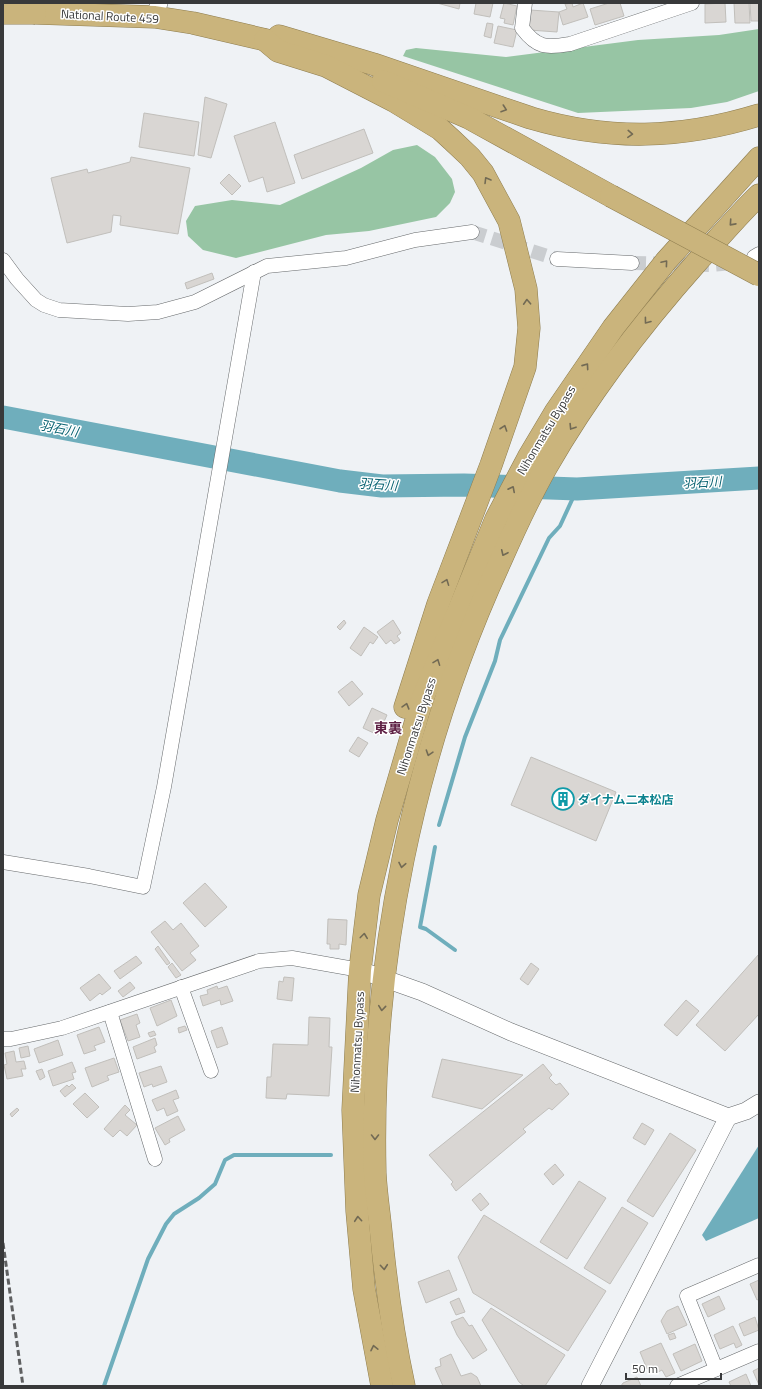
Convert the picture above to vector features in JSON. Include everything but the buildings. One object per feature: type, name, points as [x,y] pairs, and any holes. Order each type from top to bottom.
[{"type":"highway","name":"National Route 459","points":[[3,13],[157,10],[193,23]]},
{"type":"highway","points":[[193,23],[206,22],[227,25],[274,35],[442,86],[531,118],[551,124],[592,132],[639,135],[685,133],[759,115]]},
{"type":"highway","points":[[193,23],[266,40],[329,58],[469,118],[758,262]]},
{"type":"highway","points":[[266,40],[278,51],[326,66],[394,101],[440,129],[470,157],[483,173],[510,221],[526,289],[529,328],[525,367],[491,465],[438,604],[405,707],[374,850],[369,895]]},
{"type":"highway","points":[[334,52],[356,64],[425,89],[480,114],[614,191]]},
{"type":"highway","name":"Nihonmatsu Bypass","points":[[404,1386],[385,1281],[375,1177],[375,1100],[389,938],[402,864],[427,759],[454,674],[478,609],[520,517],[537,462],[586,366],[613,328],[666,262],[759,158]]},
{"type":"highway","name":"Nihonmatsu Bypass","points":[[382,1386],[364,1289],[357,1211],[354,1110],[360,970],[369,895],[387,820],[422,700],[496,519],[537,462],[600,385],[654,313],[759,195]]},
{"type":"street","points":[[525,3],[522,28],[536,44],[552,47],[570,44],[692,3]]},
{"type":"street","points":[[3,260],[36,300],[44,305],[58,310],[104,314],[128,314],[174,308],[195,302],[267,266],[281,263],[346,258],[415,240],[472,232]]},
{"type":"street","points":[[557,259],[632,263]]},
{"type":"street","points":[[3,862],[89,876],[143,887],[164,787],[254,272]]},
{"type":"street","points":[[4,1034],[11,1039],[62,1028],[181,988],[245,964],[270,959],[297,959],[360,970],[385,978],[511,1032],[728,1117],[746,1111],[759,1103]]},
{"type":"street","points":[[181,988],[211,1071]]},
{"type":"street","points":[[110,1012],[155,1160]]},
{"type":"street","points":[[590,1386],[728,1117]]},
{"type":"street","points":[[716,1369],[687,1296],[759,1265]]},
{"type":"street","points":[[677,1386],[759,1351]]},
{"type":"green space","points":[[759,29],[759,91],[727,102],[691,108],[578,113],[403,56],[406,50],[416,48],[506,57],[638,40],[719,35]]},
{"type":"green space","points":[[417,145],[435,157],[452,179],[455,192],[450,203],[436,217],[369,231],[326,235],[236,258],[203,250],[188,236],[186,221],[195,206],[232,200],[280,205],[361,168],[393,150]]},
{"type":"water","points":[[759,1145],[759,1218],[706,1241],[702,1235]]},
{"type":"waterway","name":"羽石川","points":[[3,417],[340,481],[382,486],[464,485],[577,489],[759,478]]},
{"type":"waterway","points":[[439,825],[465,737],[495,661],[500,640],[549,538],[560,526],[577,489]]},
{"type":"waterway","points":[[435,847],[420,927],[426,929],[455,950]]},
{"type":"waterway","points":[[104,1386],[148,1259],[166,1224],[174,1214],[199,1198],[215,1184],[225,1160],[234,1155],[331,1155]]},
{"type":"tunnel","points":[[472,232],[557,259]]},
{"type":"tunnel","points":[[632,263],[710,265],[734,263]]},
{"type":"railway","points":[[3,17],[6,3]]},
{"type":"railway","points":[[3,1243],[23,1386]]},
{"type":"place","name":"ダイナム二本松店","points":[[563,799]]},
{"type":"district","name":"東裏","points":[[388,727]]}]
